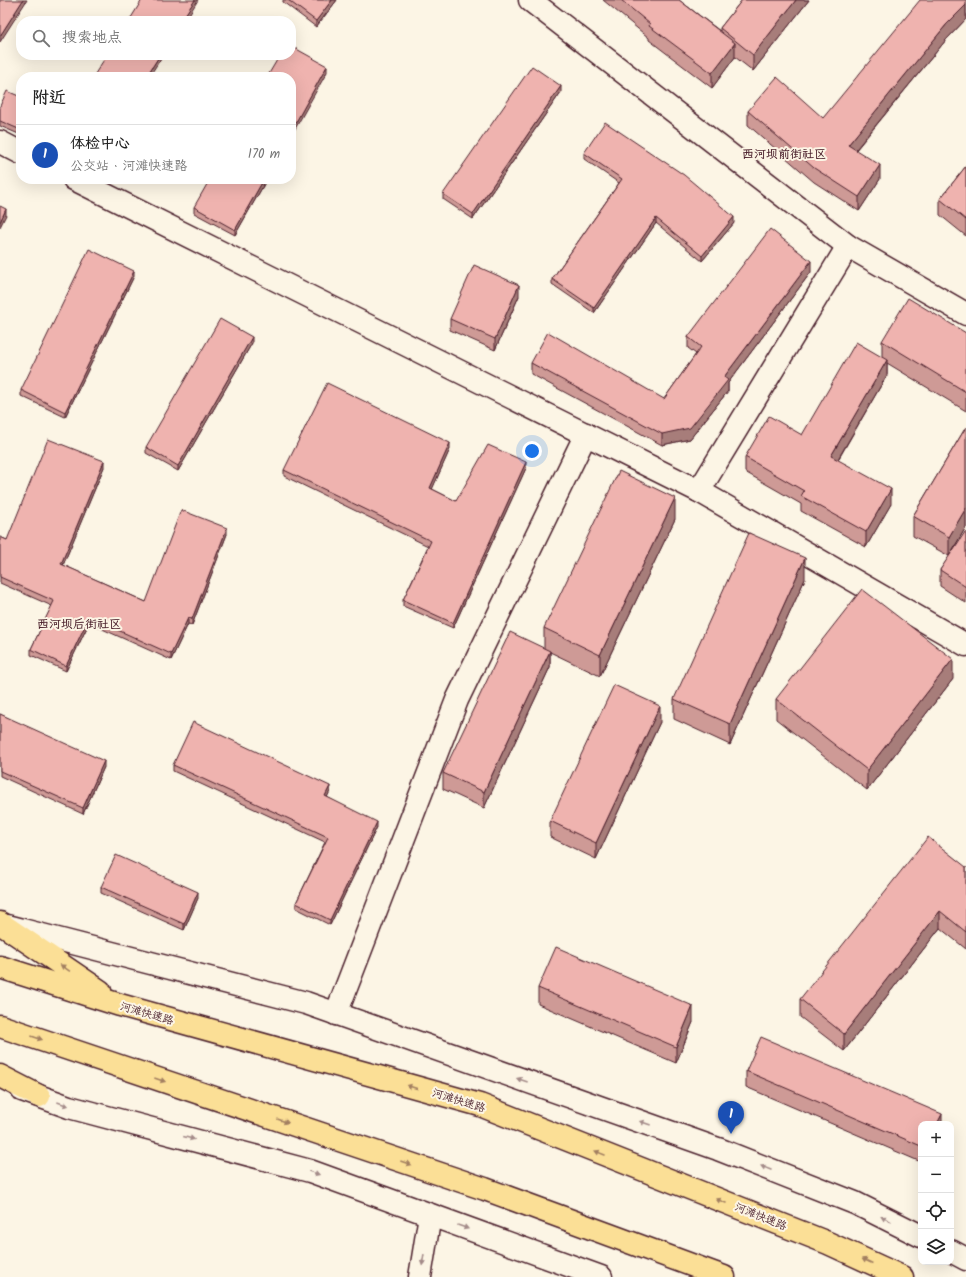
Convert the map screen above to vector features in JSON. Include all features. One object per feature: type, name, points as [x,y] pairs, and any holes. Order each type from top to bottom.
[{"type":"highway","points":[[1,924],[120,1005]]},
{"type":"highway","name":"河滩快速路","points":[[0,967],[120,1005],[480,1106],[828,1243],[902,1277]]},
{"type":"highway","points":[[0,1026],[485,1189],[724,1277]]},
{"type":"highway","points":[[0,1076],[39,1096]]},
{"type":"street","points":[[530,0],[848,246],[966,314]]},
{"type":"street","points":[[0,142],[16,150]]},
{"type":"street","points":[[84,184],[699,491],[966,645]]},
{"type":"street","points":[[699,491],[848,246]]},
{"type":"street","points":[[336,1014],[457,700],[586,434]]},
{"type":"street","points":[[1,924],[298,1001],[718,1149],[855,1203],[918,1234]]},
{"type":"street","points":[[0,1082],[69,1107],[310,1171],[602,1277]]},
{"type":"street","points":[[420,1277],[430,1215]]},
{"type":"street","points":[[954,1253],[966,1259]]},
{"type":"building","points":[[0,0],[23,0],[0,36]]},
{"type":"building","points":[[142,0],[195,0],[184,16],[132,16]]},
{"type":"building","points":[[288,0],[332,0],[316,21]]},
{"type":"building","points":[[621,0],[679,0],[735,43],[712,73],[649,26],[650,24]]},
{"type":"building","points":[[742,0],[796,0],[753,55],[720,28]]},
{"type":"building","points":[[920,0],[966,0],[966,5],[946,25],[848,145],[880,165],[859,197],[814,168],[748,111],[777,77],[823,118]]},
{"type":"building","points":[[296,49],[327,66],[296,122],[296,72],[270,72],[277,60],[296,60]]},
{"type":"building","points":[[104,60],[157,60],[149,72],[96,72]]},
{"type":"building","points":[[532,66],[561,86],[473,214],[443,194]]},
{"type":"building","points":[[7,91],[16,95],[16,128],[0,121],[0,106]]},
{"type":"building","points":[[605,122],[684,175],[734,217],[702,256],[656,218],[594,308],[552,279],[622,179],[584,153]]},
{"type":"building","points":[[966,166],[966,220],[940,199]]},
{"type":"building","points":[[207,184],[261,184],[235,230],[194,207]]},
{"type":"building","points":[[0,206],[6,209],[0,222]]},
{"type":"building","points":[[770,229],[811,261],[724,377],[728,380],[690,428],[662,434],[531,363],[548,332],[664,399],[701,347],[688,337]]},
{"type":"building","points":[[89,249],[134,271],[65,412],[21,390]]},
{"type":"building","points":[[474,265],[519,285],[495,339],[450,319]]},
{"type":"building","points":[[908,298],[966,333],[966,392],[882,341]]},
{"type":"building","points":[[220,319],[252,337],[178,466],[146,447]]},
{"type":"building","points":[[856,342],[887,360],[831,456],[891,489],[866,532],[801,496],[804,491],[745,457],[769,416],[802,435]]},
{"type":"building","points":[[327,383],[450,443],[430,488],[456,501],[488,445],[526,462],[453,623],[403,600],[431,541],[284,470]]},
{"type":"building","points":[[966,427],[966,508],[949,537],[913,516]]},
{"type":"building","points":[[48,439],[104,461],[61,564],[146,602],[181,510],[227,528],[192,619],[188,618],[171,654],[89,617],[66,666],[31,649],[54,601],[0,577],[0,537],[7,540]]},
{"type":"building","points":[[619,471],[675,498],[600,655],[544,628]]},
{"type":"building","points":[[966,532],[966,587],[940,570]]},
{"type":"building","points":[[749,533],[805,558],[730,724],[674,699]]},
{"type":"building","points":[[862,589],[953,659],[867,770],[776,699]]},
{"type":"building","points":[[510,632],[550,651],[484,792],[443,773]]},
{"type":"building","points":[[614,685],[660,706],[596,843],[550,821]]},
{"type":"building","points":[[0,714],[104,761],[83,808],[0,771]]},
{"type":"building","points":[[193,722],[330,786],[325,796],[377,822],[330,920],[296,903],[328,837],[173,765]]},
{"type":"building","points":[[928,837],[966,867],[966,932],[940,911],[844,1034],[800,999]]},
{"type":"building","points":[[116,855],[198,892],[184,924],[101,887]]},
{"type":"building","points":[[556,947],[693,1006],[676,1047],[538,988]]},
{"type":"building","points":[[761,1037],[942,1114],[938,1121],[918,1121],[918,1145],[746,1071]]},
{"type":"place","name":"体检中心","points":[[731,1134]]},
{"type":"district","name":"西河坝前街社区","points":[[784,154]]},
{"type":"district","name":"西河坝后街社区","points":[[79,624]]}]
